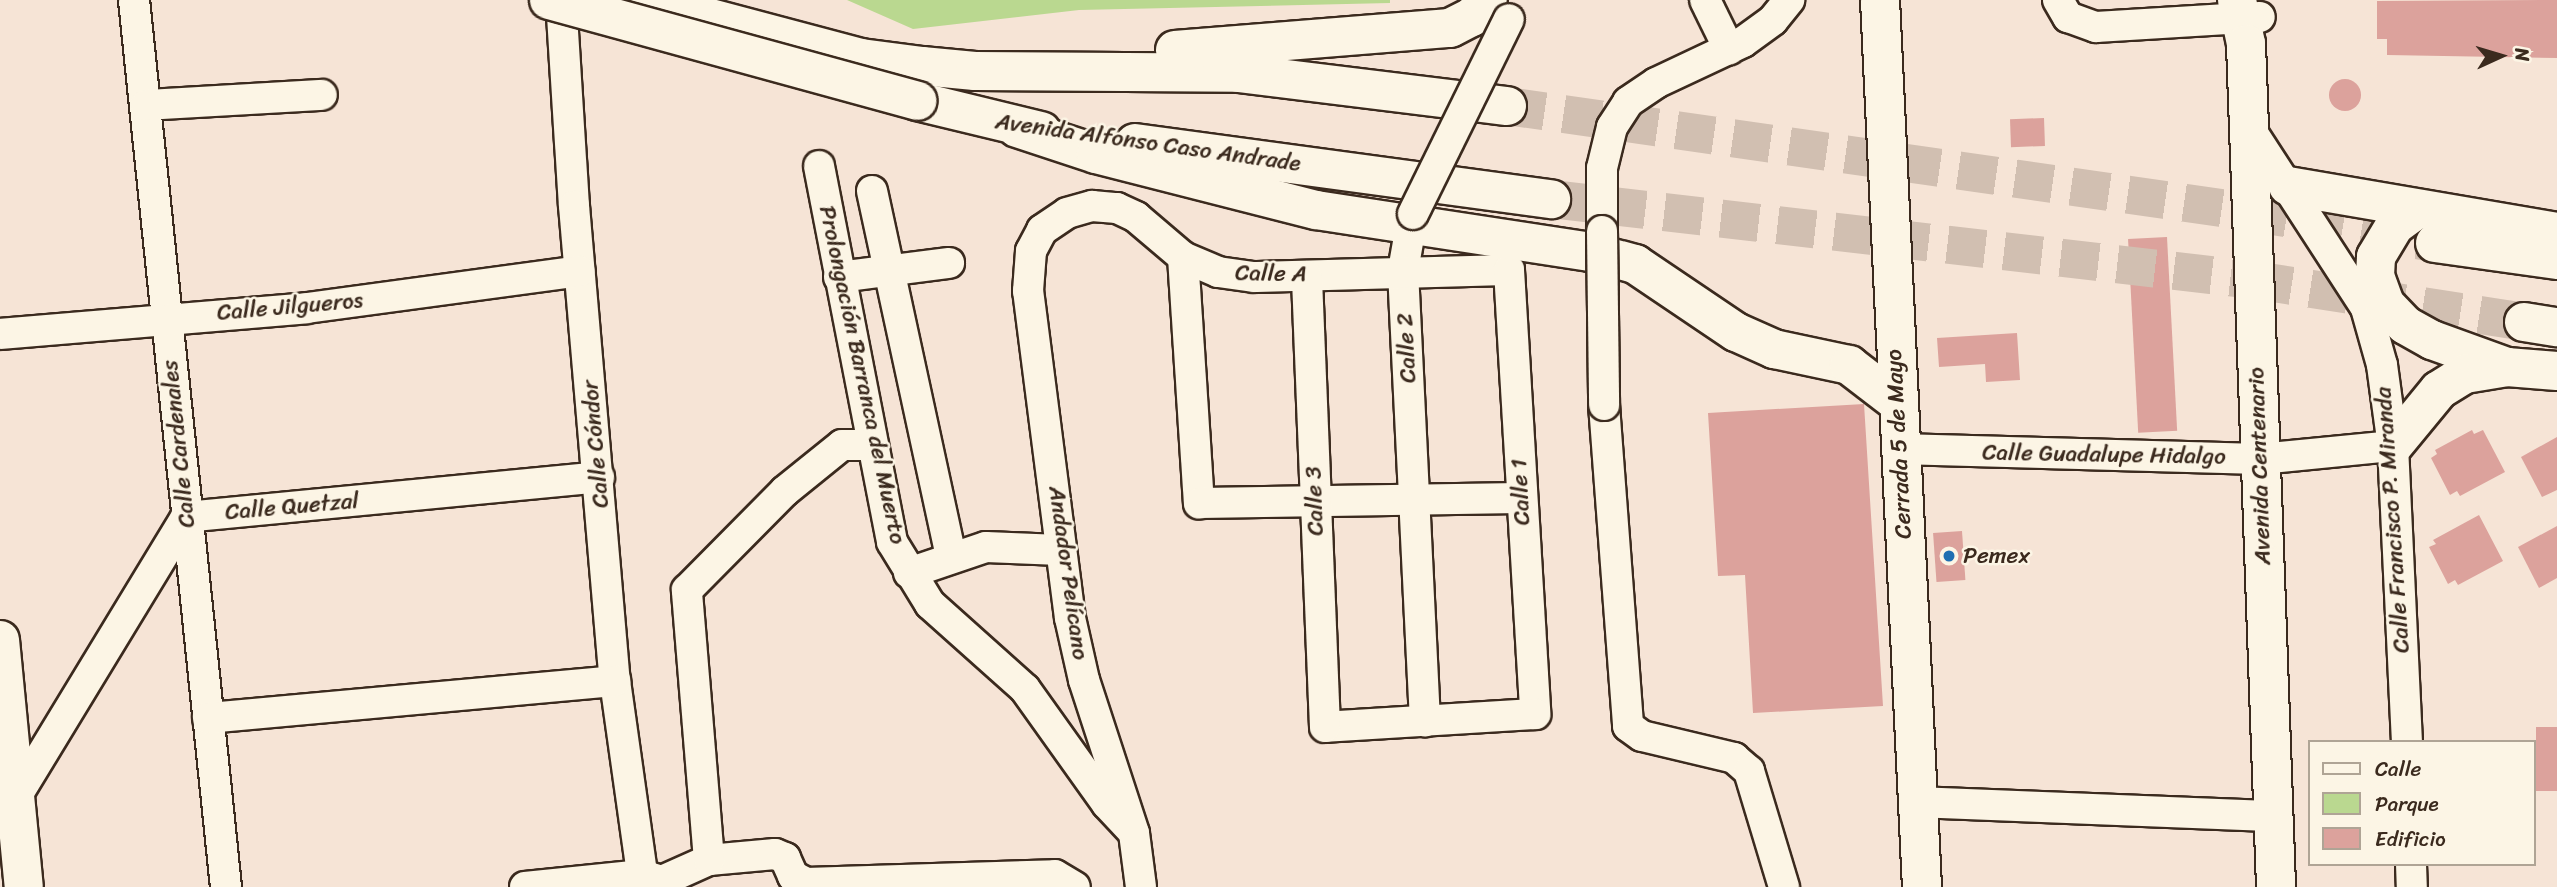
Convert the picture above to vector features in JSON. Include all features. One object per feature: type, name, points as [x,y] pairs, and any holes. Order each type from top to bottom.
[{"type":"main road","name":"Avenida Alfonso Caso Andrade","points":[[549,0],[1017,128],[1551,200]]},
{"type":"main road","points":[[643,0],[861,58],[987,70],[1238,72],[1507,106]]},
{"type":"main road","name":"Cerrada 5 de Mayo","points":[[1880,0],[1921,887]]},
{"type":"main road","points":[[987,70],[1178,49],[1437,30],[1504,6]]},
{"type":"main road","name":"Avenida Centenario","points":[[2249,16],[2247,126],[2276,887]]},
{"type":"main road","points":[[1017,128],[1096,154],[1316,210],[1410,220],[1468,237],[1590,252],[1635,264],[1736,332],[1774,349],[1849,365],[1897,402]]},
{"type":"main road","points":[[2288,186],[2557,232]]},
{"type":"main road","points":[[2416,210],[2395,225],[2376,257],[2375,276],[2385,304],[2405,325],[2432,340],[2507,367]]},
{"type":"main road","points":[[2435,243],[2557,260]]},
{"type":"main road","points":[[2393,446],[2439,390],[2465,374],[2507,367],[2557,371]]},
{"type":"main road","points":[[0,640],[24,887]]},
{"type":"street","name":"Calle Cardenales","points":[[134,0],[226,887]]},
{"type":"street","name":"Calle Cóndor","points":[[561,0],[580,271],[615,681],[652,883]]},
{"type":"street","points":[[1705,0],[1728,49]]},
{"type":"street","points":[[1784,887],[1749,771],[1734,758],[1642,736],[1628,726],[1604,405],[1602,168],[1612,127],[1628,102],[1656,83],[1728,49],[1773,20],[1789,0]]},
{"type":"street","points":[[2058,0],[2068,17],[2096,27],[2249,16]]},
{"type":"street","name":"Calle 2","points":[[1425,721],[1403,271],[1410,220],[1504,6]]},
{"type":"street","points":[[146,105],[322,95]]},
{"type":"street","name":"Calle Francisco P. Miranda","points":[[2247,126],[2366,308],[2382,365],[2393,446],[2407,740]]},
{"type":"street","name":"Prolongación Barranca del Muerto","points":[[818,166],[892,542],[930,604],[1025,689],[1107,804],[1134,833]]},
{"type":"street","points":[[872,191],[891,267],[951,557]]},
{"type":"street","name":"Calle A","points":[[1031,251],[1042,230],[1067,213],[1092,206],[1117,208],[1136,217],[1183,257],[1218,272],[1254,277],[1509,270]]},
{"type":"street","points":[[1403,271],[1430,250],[1468,237]]},
{"type":"street","name":"Andador Pelícano","points":[[1031,251],[1028,291],[1060,550],[1084,680],[1134,833],[1141,887]]},
{"type":"street","points":[[1183,257],[1199,503],[1521,498]]},
{"type":"street","points":[[839,277],[891,267],[949,262]]},
{"type":"street","name":"Calle 1","points":[[1425,721],[1535,714],[1509,270]]},
{"type":"street","name":"Calle Jilgueros","points":[[0,334],[307,308],[580,271]]},
{"type":"street","name":"Calle 3","points":[[1307,276],[1325,727],[1425,721]]},
{"type":"street","points":[[709,860],[696,668],[687,590],[785,491],[842,445],[871,446]]},
{"type":"street","name":"Calle Guadalupe Hidalgo","points":[[1899,449],[2260,459],[2393,446]]},
{"type":"street","name":"Calle Quetzal","points":[[186,517],[599,477]]},
{"type":"street","points":[[16,797],[186,517]]},
{"type":"street","points":[[909,573],[986,547],[1060,550]]},
{"type":"street","points":[[208,718],[615,681]]},
{"type":"street","points":[[1918,802],[2273,816]]},
{"type":"street","points":[[525,887],[652,883],[709,860],[775,854],[785,858],[797,879],[806,883],[1055,876],[1075,887]]},
{"type":"street","points":[[2411,866],[2412,887]]},
{"type":"green space","points":[[847,0],[1390,0],[1390,3],[1079,10],[913,29]]},
{"type":"building","points":[[2557,0],[2557,58],[2387,55],[2387,39],[2377,39],[2377,1]]},
{"type":"building","points":[[2345,79],[2356,84],[2361,95],[2356,106],[2345,111],[2334,106],[2329,95],[2334,84]]},
{"type":"building","points":[[2044,118],[2045,146],[2011,147],[2010,119]]},
{"type":"building","points":[[2167,237],[2177,431],[2138,433],[2128,239]]},
{"type":"building","points":[[2017,333],[2020,380],[1986,382],[1985,364],[1939,367],[1937,338]]},
{"type":"building","points":[[1864,404],[1883,706],[1753,713],[1745,575],[1718,576],[1708,413]]},
{"type":"building","points":[[2472,430],[2474,434],[2483,430],[2505,472],[2460,496],[2457,491],[2450,495],[2431,458],[2437,454],[2435,450]]},
{"type":"building","points":[[2557,437],[2557,490],[2542,497],[2521,457]]},
{"type":"building","points":[[2479,515],[2503,561],[2458,585],[2455,580],[2448,584],[2429,547],[2436,544],[2433,540]]},
{"type":"building","points":[[2557,526],[2557,578],[2539,588],[2518,547]]},
{"type":"building","name":"Pemex","points":[[1962,531],[1965,580],[1936,582],[1933,533]]},
{"type":"building","points":[[2536,727],[2557,727],[2557,791],[2536,791]]},
{"type":"tunnel","points":[[1507,106],[2249,212],[2435,243]]},
{"type":"tunnel","points":[[1551,199],[2254,280],[2524,322]]},
{"type":"place","name":"Pemex","points":[[1949,556]]}]
